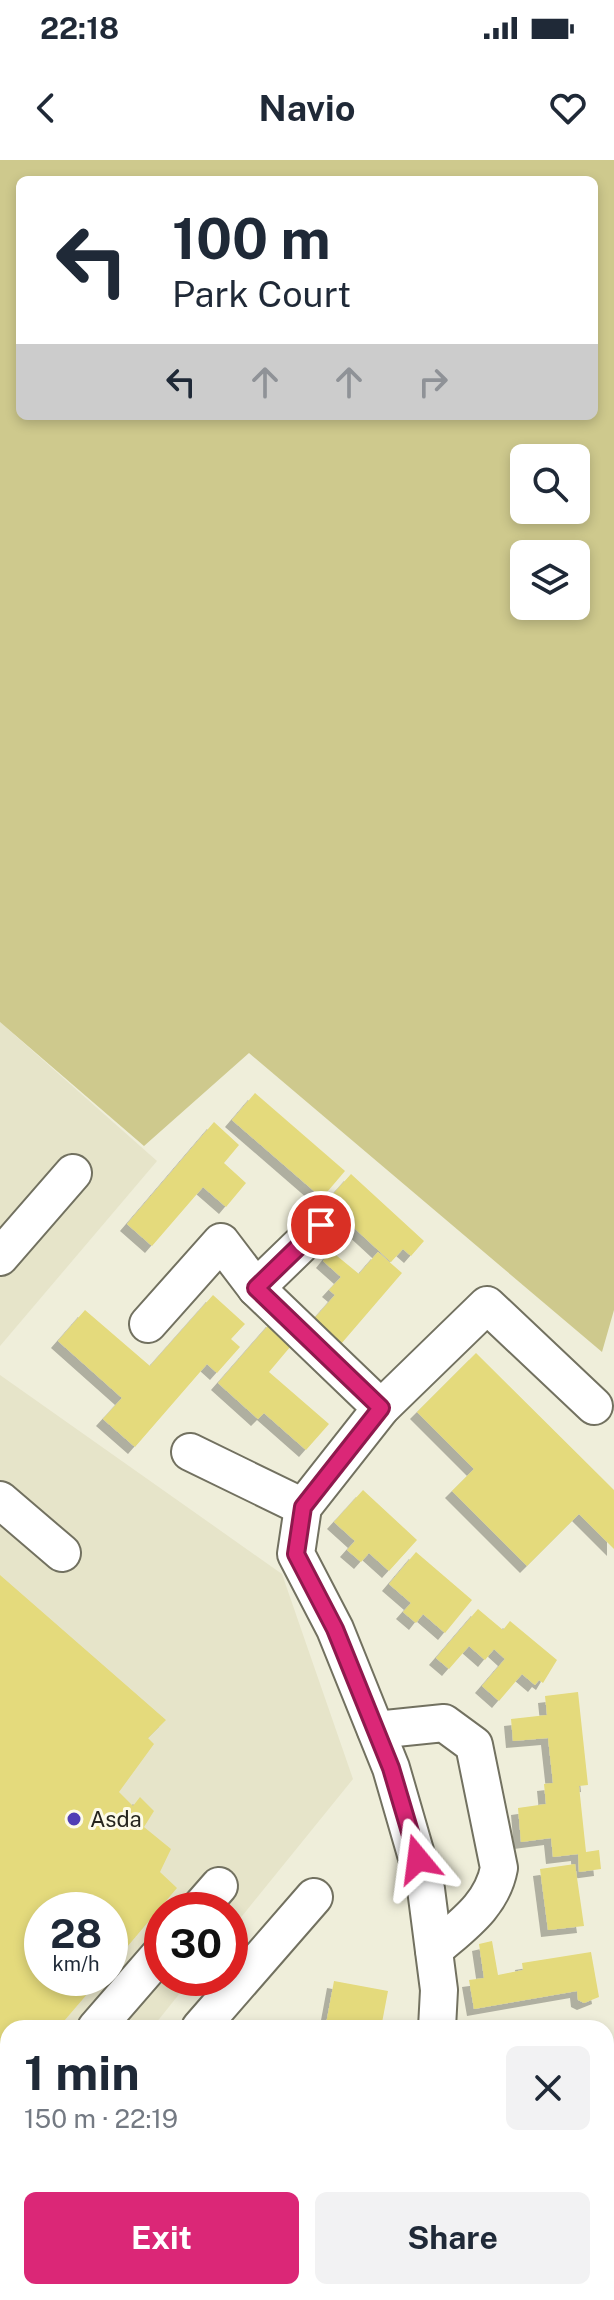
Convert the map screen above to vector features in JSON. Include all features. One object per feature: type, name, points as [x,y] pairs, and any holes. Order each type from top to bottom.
[{"type":"street","points":[[0,1257],[73,1173]]},
{"type":"street","points":[[256,1288],[321,1225]]},
{"type":"street","points":[[148,1324],[221,1242],[256,1288],[381,1408]]},
{"type":"street","points":[[437,2020],[439,1990],[426,1889],[391,1768],[335,1629],[296,1554],[303,1507],[381,1408],[487,1305],[594,1406]]},
{"type":"street","points":[[190,1452],[303,1507]]},
{"type":"street","points":[[0,1500],[62,1553]]},
{"type":"street","points":[[376,1730],[444,1723],[474,1745],[499,1868],[496,1884],[487,1903],[434,1950]]},
{"type":"street","points":[[215,2020],[314,1897]]},
{"type":"street","points":[[103,2020],[144,1973]]},
{"type":"shaded area","points":[[0,160],[614,160],[614,1310],[602,1352],[249,1053],[144,1146],[0,1022]]},
{"type":"shaded area","points":[[0,1022],[157,1161],[0,1346]]},
{"type":"shaded area","points":[[0,1375],[282,1574],[353,1779],[248,1909],[248,1892],[144,1892],[144,1996],[178,1996],[158,2020],[0,2020]]},
{"type":"building","points":[[255,1093],[345,1171],[322,1198],[232,1120]]},
{"type":"building","points":[[214,1122],[239,1145],[224,1163],[246,1183],[226,1207],[203,1187],[152,1246],[127,1224]]},
{"type":"building","points":[[351,1174],[424,1241],[411,1256],[403,1249],[391,1262],[326,1202]]},
{"type":"building","points":[[331,1251],[359,1274],[378,1252],[402,1273],[341,1344],[313,1320],[335,1295],[329,1290],[341,1277],[323,1261]]},
{"type":"building","points":[[213,1295],[245,1324],[231,1339],[240,1347],[217,1373],[207,1364],[135,1447],[103,1419],[122,1398],[58,1341],[85,1310],[150,1366]]},
{"type":"building","points":[[273,1320],[296,1340],[269,1372],[329,1424],[306,1450],[264,1413],[258,1419],[218,1383]]},
{"type":"building","points":[[476,1353],[614,1490],[614,1549],[579,1514],[527,1566],[452,1491],[474,1469],[417,1412]]},
{"type":"building","points":[[363,1490],[417,1540],[389,1571],[369,1553],[361,1562],[347,1550],[355,1541],[334,1522]]},
{"type":"building","points":[[416,1552],[472,1600],[445,1633],[423,1614],[416,1623],[403,1612],[411,1603],[389,1584]]},
{"type":"building","name":"Asda","points":[[0,1575],[166,1720],[148,1738],[154,1744],[119,1792],[133,1806],[140,1797],[154,1811],[144,1827],[171,1849],[160,1872],[177,1888],[174,1892],[144,1892],[144,1927],[128,1946],[128,1892],[24,1892],[24,1996],[86,1996],[65,2020],[0,2020]]},
{"type":"building","points":[[478,1609],[503,1630],[510,1621],[557,1660],[543,1683],[539,1680],[535,1685],[522,1674],[499,1701],[482,1686],[505,1659],[494,1649],[485,1660],[469,1646],[449,1669],[436,1658]]},
{"type":"building","points":[[578,1692],[588,1785],[579,1786],[586,1852],[599,1850],[601,1869],[579,1872],[578,1854],[553,1857],[551,1838],[521,1842],[518,1808],[546,1804],[544,1784],[553,1783],[548,1738],[513,1741],[511,1719],[547,1715],[545,1696]]},
{"type":"building","points":[[575,1864],[584,1926],[548,1930],[540,1869]]},
{"type":"building","points":[[492,1941],[498,1975],[523,1970],[522,1963],[591,1952],[599,1997],[584,2003],[578,2000],[577,1991],[474,2009],[469,1980],[484,1978],[479,1944]]},
{"type":"building","points":[[334,1981],[388,1991],[383,2020],[327,2020]]},
{"type":"place","name":"Asda","points":[[74,1819]]},
{"type":"route","points":[[321,1225],[256,1288],[381,1408],[303,1507],[296,1554],[335,1629],[391,1768],[418,1859]]}]
